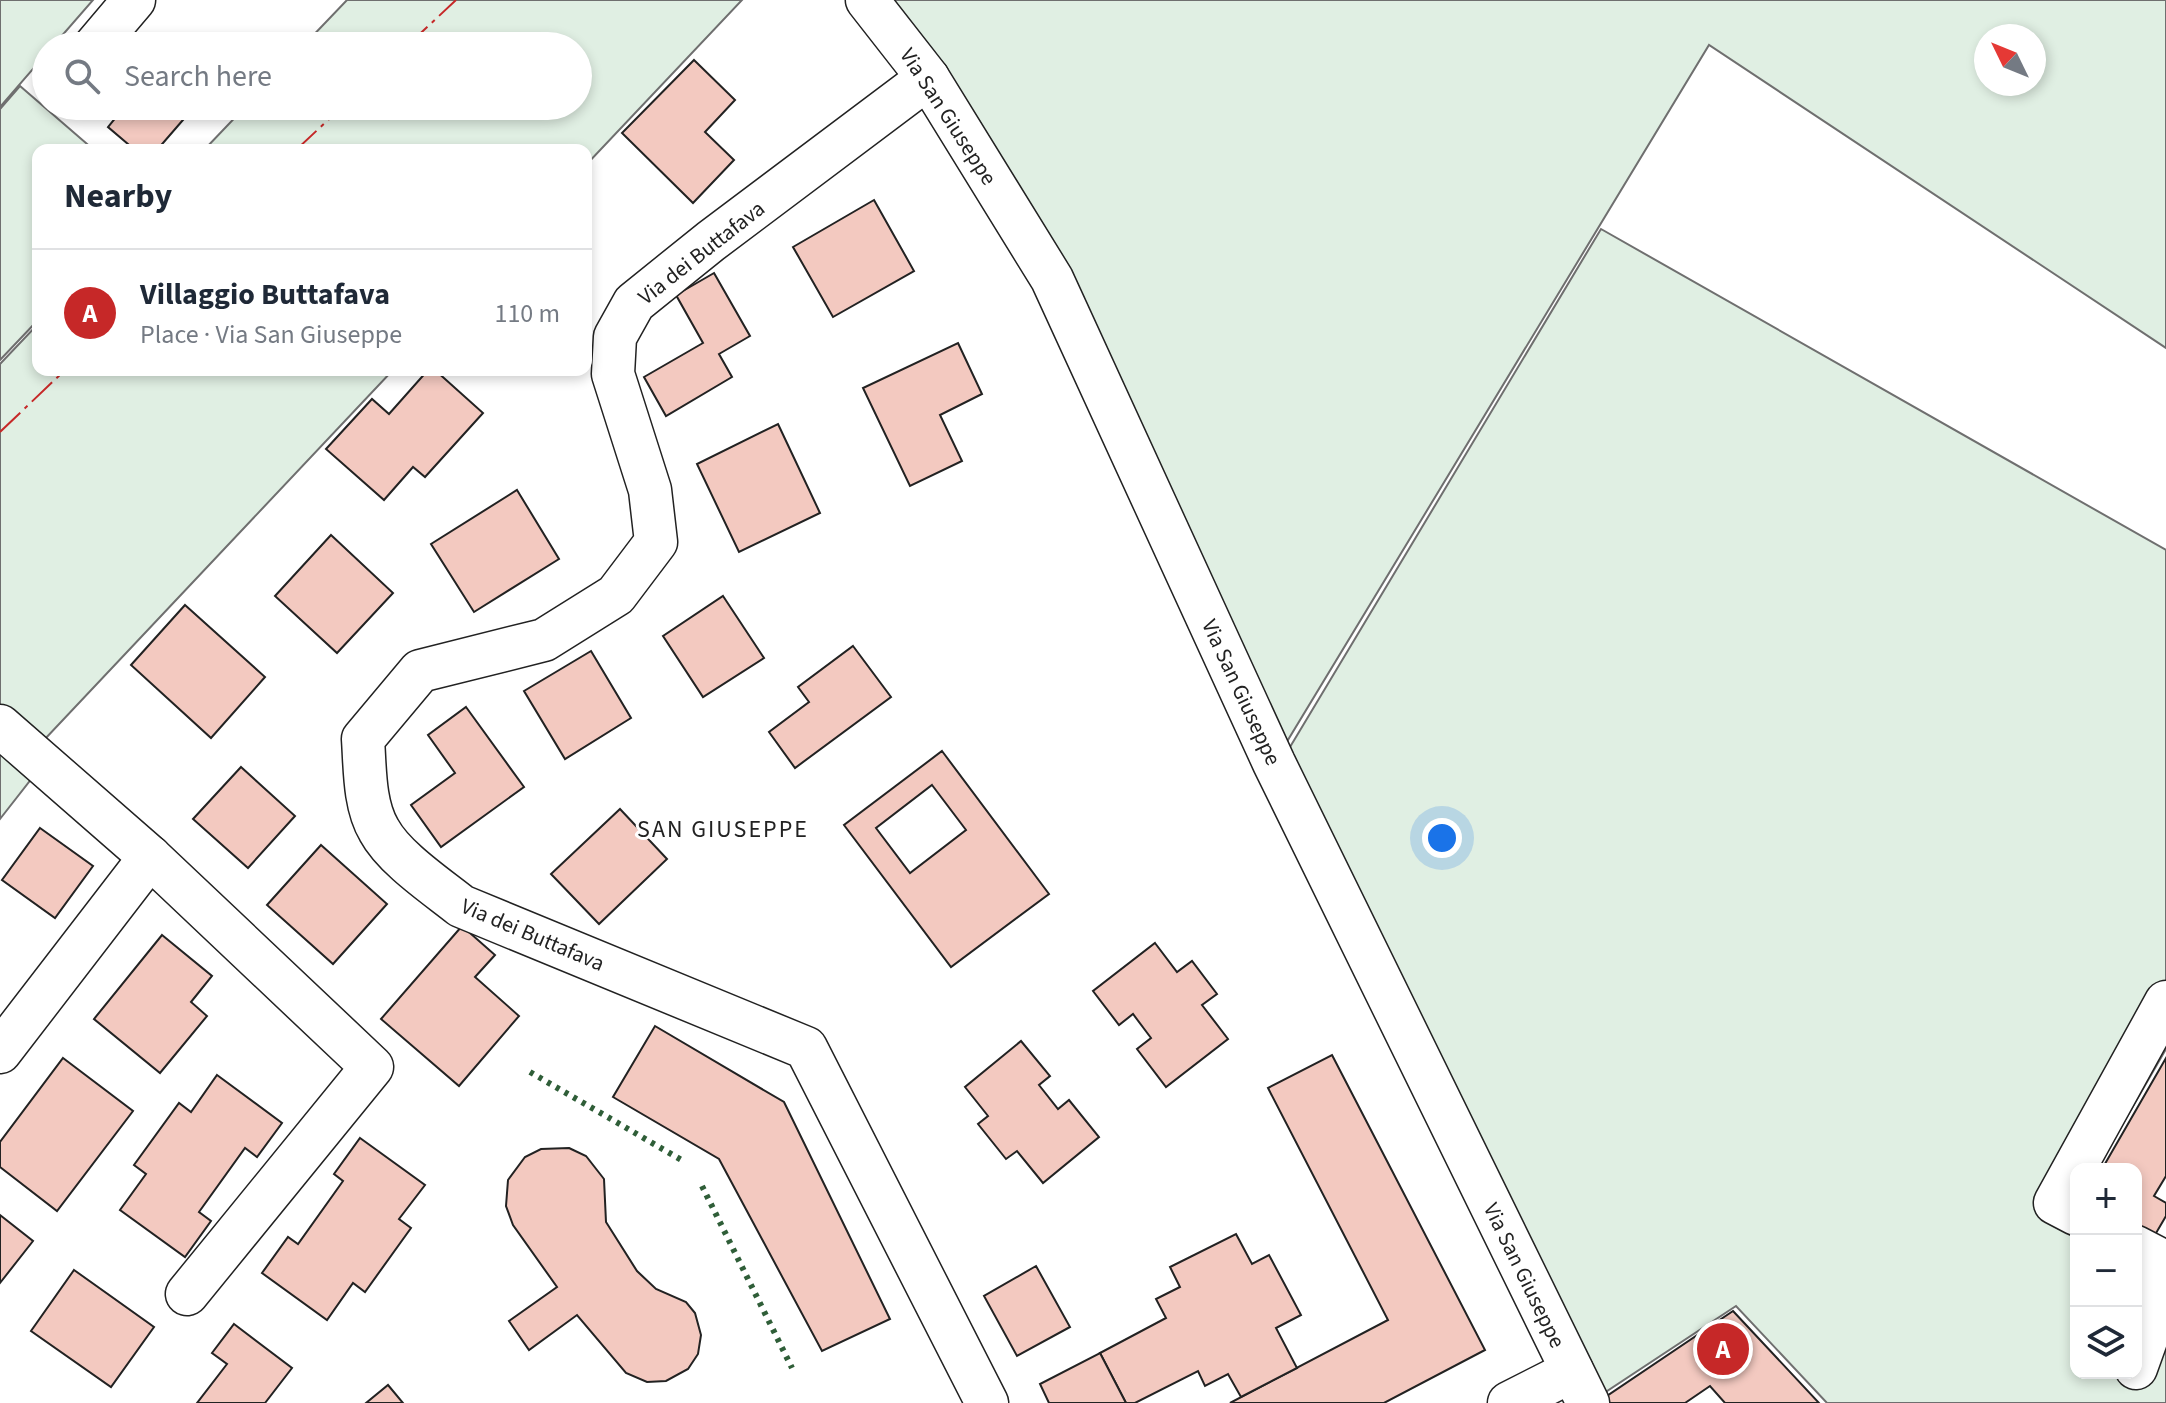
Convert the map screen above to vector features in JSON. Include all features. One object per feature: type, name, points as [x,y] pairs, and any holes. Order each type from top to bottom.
[{"type":"street","points":[[107,32],[134,0]]},
{"type":"street","name":"Via San Giuseppe","points":[[867,0],[928,78],[1052,279],[1274,763],[1580,1387]]},
{"type":"street","name":"Via dei Buttafava","points":[[928,78],[711,241],[634,303],[615,337],[613,374],[650,490],[656,542],[616,595],[544,640],[420,671],[363,739],[366,787],[378,830],[419,872],[461,906],[806,1048],[987,1403]]},
{"type":"street","points":[[0,726],[150,857],[372,1067],[187,1294]]},
{"type":"street","points":[[0,1052],[150,857]]},
{"type":"street","points":[[2077,1163],[2166,1002]]},
{"type":"street","points":[[2070,1176],[2055,1203],[2070,1211]]},
{"type":"street","points":[[2142,1351],[2155,1315],[2154,1252]]},
{"type":"street","points":[[2124,1403],[2132,1379]]},
{"type":"street","points":[[1509,1403],[1580,1387]]},
{"type":"green space","points":[[0,0],[93,0],[65,32],[32,32],[32,70],[0,107]]},
{"type":"green space","points":[[347,0],[742,0],[592,159],[592,144],[210,144],[233,120],[592,120],[592,32],[316,32]]},
{"type":"green space","points":[[893,0],[2166,0],[2166,348],[1709,45],[1277,758],[1055,264],[980,122]]},
{"type":"green space","points":[[20,86],[32,96],[32,120],[59,120],[87,144],[32,144],[32,326],[0,360],[0,109]]},
{"type":"green space","points":[[1601,229],[2166,550],[2166,1049],[2100,1163],[2070,1163],[2070,1379],[2142,1379],[2142,1242],[2166,1255],[2166,1403],[1827,1403],[1736,1306],[1601,1395],[1281,762]]},
{"type":"green space","points":[[32,330],[32,376],[387,376],[44,740],[54,750],[0,819],[0,364]]},
{"type":"building","points":[[694,60],[735,100],[705,132],[734,160],[693,203],[622,133]]},
{"type":"building","points":[[114,120],[183,120],[162,144],[128,144],[108,127]]},
{"type":"building","points":[[874,200],[914,271],[833,317],[793,247]]},
{"type":"building","points":[[714,273],[750,336],[719,354],[732,377],[666,416],[644,377],[703,343],[676,295]]},
{"type":"building","points":[[958,343],[982,394],[940,415],[962,461],[910,486],[863,388]]},
{"type":"building","points":[[423,376],[442,376],[483,413],[425,477],[413,467],[384,500],[326,449],[372,399],[389,414]]},
{"type":"building","points":[[778,424],[820,513],[739,552],[697,464]]},
{"type":"building","points":[[517,490],[559,559],[474,612],[431,544]]},
{"type":"building","points":[[331,535],[393,593],[337,653],[275,596]]},
{"type":"building","points":[[723,596],[764,658],[703,697],[663,636]]},
{"type":"building","points":[[185,605],[265,677],[211,738],[131,665]]},
{"type":"building","points":[[853,646],[891,697],[795,768],[769,732],[809,702],[798,687]]},
{"type":"building","points":[[591,651],[631,718],[565,759],[524,691]]},
{"type":"building","points":[[466,707],[524,787],[441,847],[411,805],[455,773],[428,735]]},
{"type":"building","points":[[942,751],[1049,894],[951,967],[844,825]],"holes":[[[932,785],[966,830],[910,873],[876,828]]]},
{"type":"building","points":[[241,767],[295,816],[248,868],[193,819]]},
{"type":"building","points":[[620,809],[667,859],[599,924],[551,874]]},
{"type":"building","points":[[40,828],[93,866],[55,918],[2,880]]},
{"type":"building","points":[[321,845],[387,904],[333,964],[267,905]]},
{"type":"building","points":[[462,926],[495,955],[475,977],[519,1016],[459,1086],[381,1019]]},
{"type":"building","points":[[162,935],[212,976],[191,1002],[207,1016],[160,1073],[94,1019]]},
{"type":"building","points":[[1155,943],[1177,972],[1192,961],[1217,994],[1202,1005],[1228,1039],[1166,1087],[1137,1049],[1151,1038],[1133,1014],[1119,1025],[1093,991]]},
{"type":"building","points":[[655,1026],[784,1102],[890,1319],[822,1351],[719,1159],[613,1097]]},
{"type":"building","points":[[1021,1041],[1050,1076],[1039,1085],[1058,1109],[1069,1100],[1099,1137],[1043,1183],[1017,1151],[1006,1159],[978,1124],[988,1116],[965,1087]]},
{"type":"building","points":[[1332,1055],[1485,1350],[1384,1403],[1230,1403],[1388,1320],[1268,1088]]},
{"type":"building","points":[[63,1058],[133,1111],[57,1211],[0,1167],[0,1142]]},
{"type":"building","points":[[2166,1058],[2166,1176],[2154,1196],[2166,1203],[2166,1216],[2152,1240],[2142,1234],[2142,1163],[2105,1163]]},
{"type":"building","points":[[217,1075],[282,1123],[257,1157],[245,1148],[199,1212],[211,1221],[185,1257],[120,1210],[146,1174],[134,1165],[179,1103],[191,1112]]},
{"type":"building","points":[[360,1138],[425,1185],[399,1219],[411,1228],[365,1292],[353,1283],[327,1320],[262,1273],[288,1237],[298,1244],[343,1181],[334,1174]]},
{"type":"building","points":[[569,1148],[586,1156],[604,1179],[606,1222],[637,1271],[656,1289],[686,1302],[695,1313],[701,1335],[698,1354],[688,1369],[666,1381],[647,1382],[626,1373],[577,1315],[529,1350],[509,1321],[557,1287],[513,1225],[506,1206],[508,1180],[525,1157],[541,1149]]},
{"type":"building","points":[[0,1215],[33,1241],[0,1283]]},
{"type":"building","points":[[1236,1234],[1252,1264],[1269,1255],[1301,1315],[1276,1328],[1297,1368],[1241,1397],[1228,1374],[1205,1386],[1198,1371],[1135,1403],[1126,1403],[1100,1353],[1166,1318],[1156,1299],[1180,1287],[1170,1267]]},
{"type":"building","points":[[1036,1266],[1070,1327],[1017,1356],[984,1296]]},
{"type":"building","points":[[74,1270],[154,1327],[111,1387],[31,1331]]},
{"type":"building","points":[[1733,1311],[1819,1403],[1725,1403],[1710,1386],[1685,1403],[1606,1403],[1604,1398]]},
{"type":"building","points":[[234,1324],[292,1368],[265,1403],[197,1403],[227,1364],[212,1353]]},
{"type":"building","points":[[1100,1353],[1126,1403],[1049,1403],[1040,1384]]},
{"type":"building","points":[[388,1385],[403,1403],[366,1403]]},
{"type":"hedge","points":[[530,1072],[685,1162]]},
{"type":"hedge","points":[[702,1186],[792,1368]]},
{"type":"power","points":[[422,32],[456,0]]},
{"type":"power","points":[[302,144],[328,120]]},
{"type":"power","points":[[0,432],[59,376]]},
{"type":"place","name":"Villaggio Buttafava","points":[[1723,1349]]},
{"type":"district","name":"SAN GIUSEPPE","points":[[723,829]]}]
